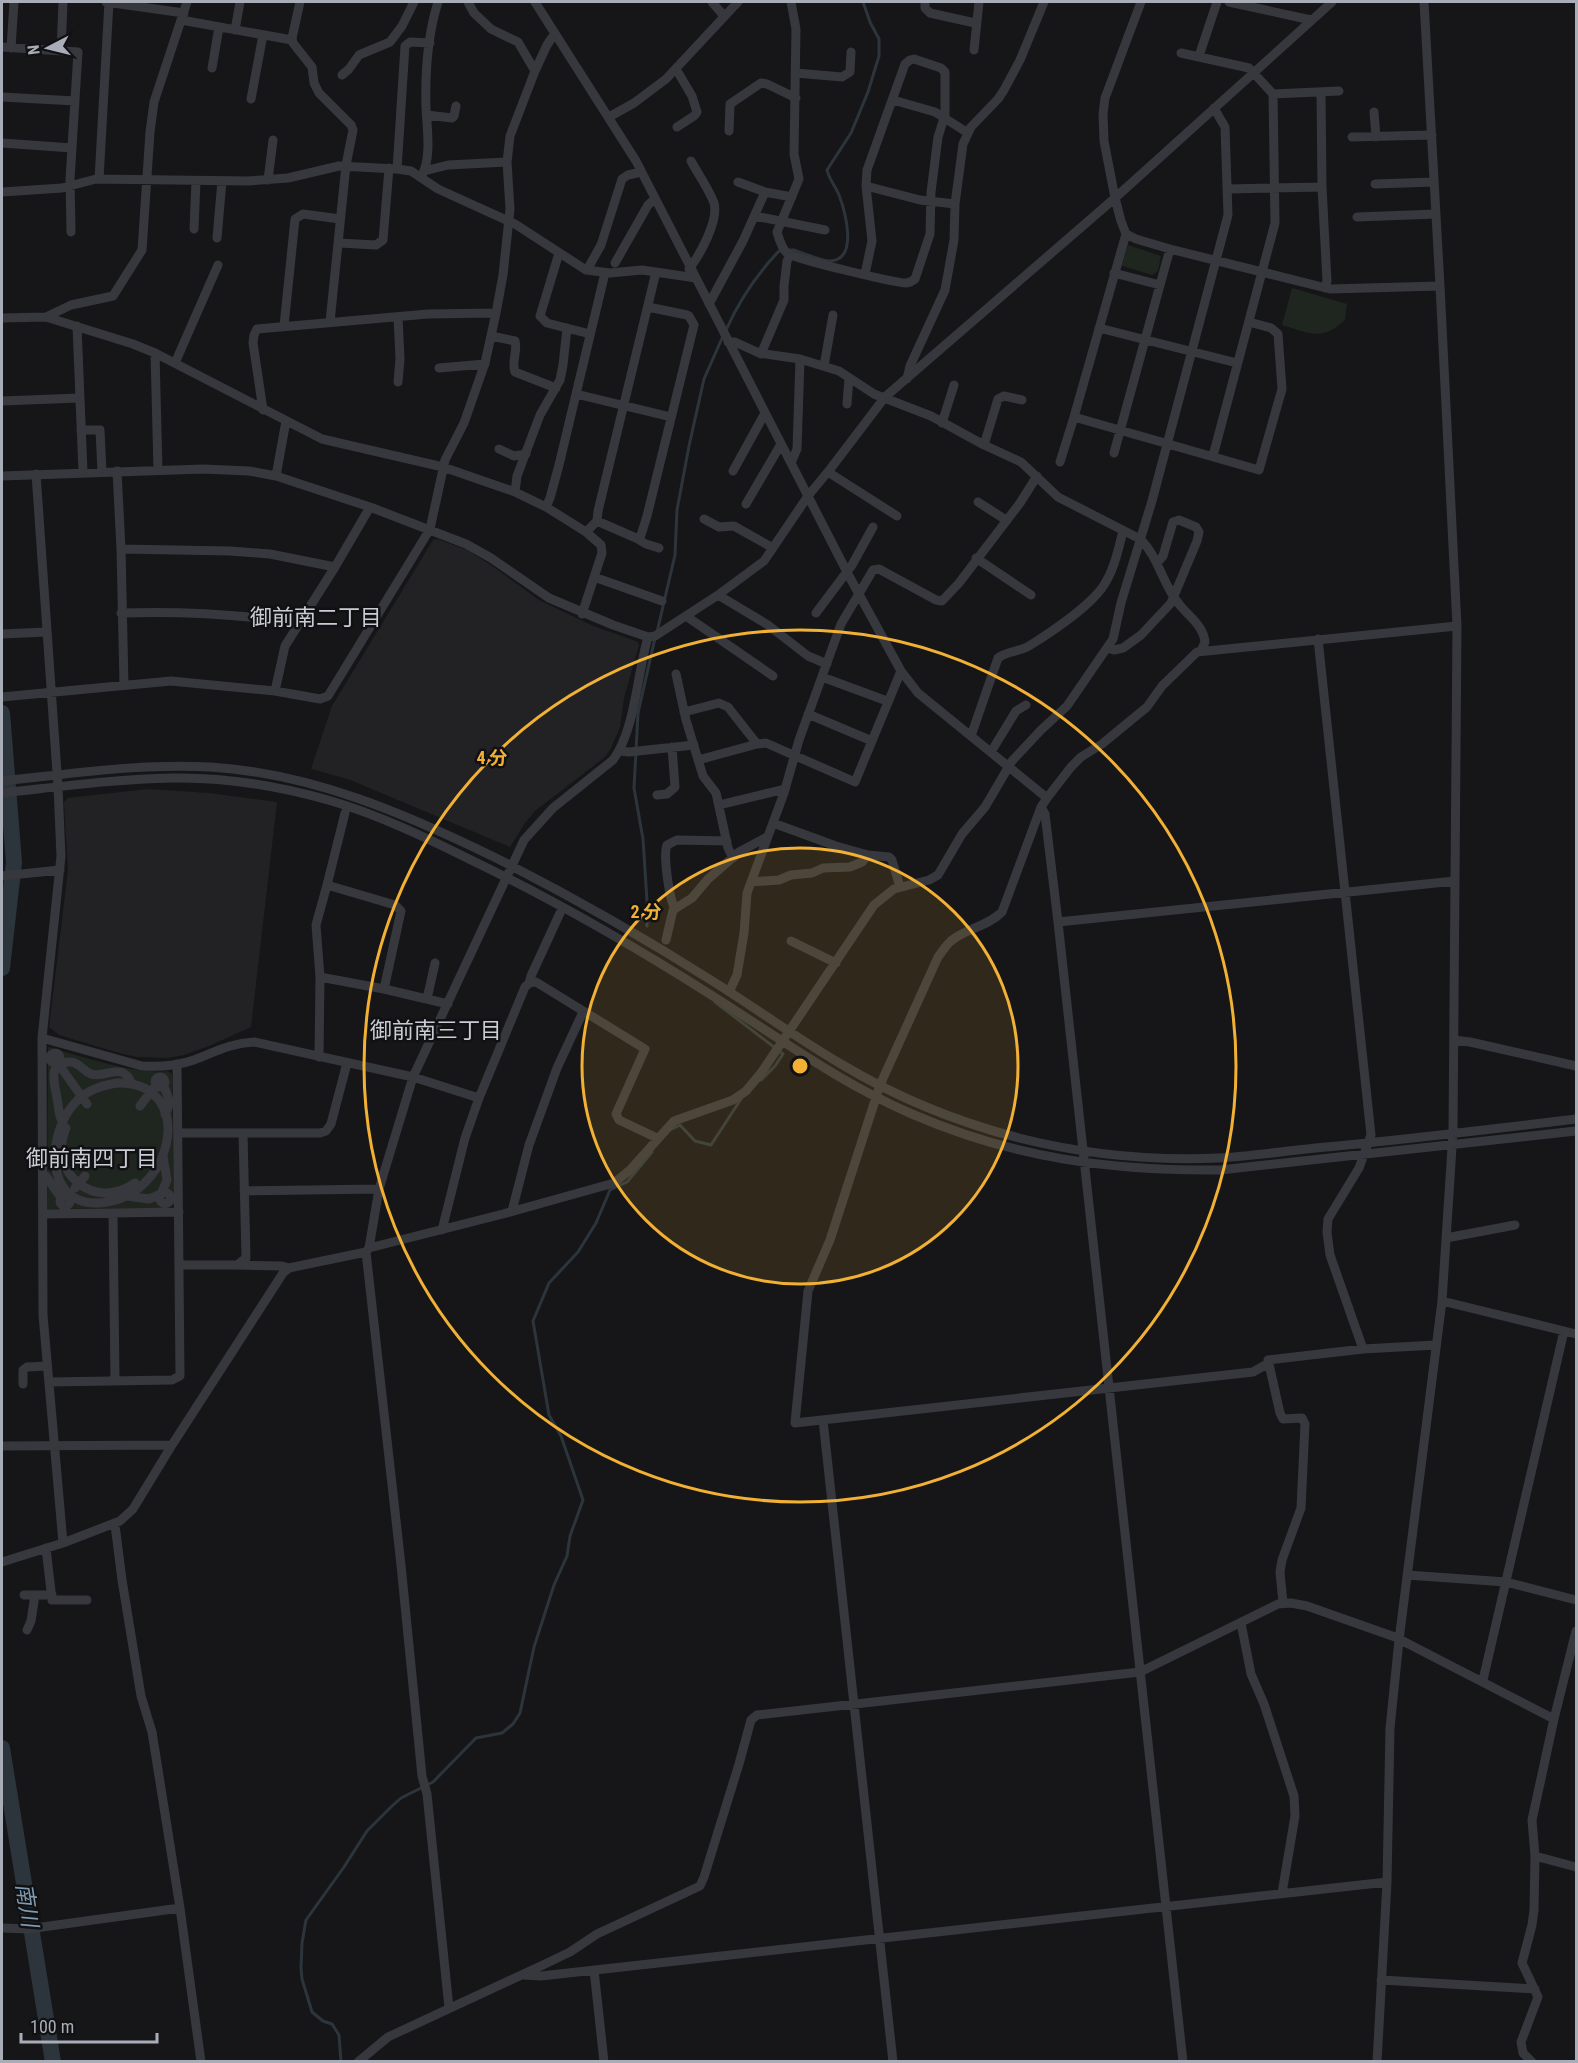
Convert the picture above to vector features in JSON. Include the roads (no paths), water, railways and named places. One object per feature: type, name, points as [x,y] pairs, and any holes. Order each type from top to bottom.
[{"type":"street","points":[[15,2],[6,48],[78,52],[72,148],[71,232]]},
{"type":"street","points":[[60,51],[63,2]]},
{"type":"street","points":[[99,179],[107,2],[136,4],[219,27],[292,40],[312,67],[314,83],[319,93],[353,129],[346,165],[330,322]]},
{"type":"street","points":[[46,317],[67,306],[110,297],[117,291],[142,250],[154,102],[187,2]]},
{"type":"street","points":[[235,30],[240,2]]},
{"type":"street","points":[[292,40],[300,2]]},
{"type":"street","points":[[342,75],[350,69],[359,55],[388,43],[402,26],[414,2]]},
{"type":"street","points":[[422,174],[429,133],[427,115],[430,43],[438,2]]},
{"type":"street","points":[[468,2],[474,13],[491,29],[518,42],[535,71]]},
{"type":"street","points":[[535,2],[609,117],[641,172],[847,573],[901,670],[918,693],[1047,798]]},
{"type":"street","points":[[712,2],[724,16]]},
{"type":"street","points":[[609,117],[634,103],[666,79],[738,2]]},
{"type":"street","points":[[791,2],[796,17],[794,154],[799,179],[777,234],[785,251],[790,255],[865,274],[906,283],[914,280],[929,239],[938,137],[945,118],[944,70],[914,59],[905,64],[869,162],[866,186],[872,235],[865,274]]},
{"type":"street","points":[[925,2],[925,8],[930,13],[975,24]]},
{"type":"street","points":[[974,50],[979,2]]},
{"type":"street","points":[[907,379],[910,366],[945,290],[954,240],[955,204],[963,144],[980,117],[1004,90],[1020,60],[1044,2]]},
{"type":"street","points":[[1060,462],[1126,234],[1115,198],[1103,137],[1104,106],[1141,2]]},
{"type":"street","points":[[1198,56],[1217,2]]},
{"type":"street","points":[[1229,2],[1311,20]]},
{"type":"street","points":[[2,476],[224,469],[276,476],[370,507],[466,544],[549,598],[582,614],[648,637],[658,634],[759,566],[808,496],[885,397],[1115,198],[1332,2]]},
{"type":"street","points":[[1377,2061],[1387,1882],[1390,1728],[1442,1300],[1453,1132],[1457,626],[1424,2]]},
{"type":"street","points":[[212,68],[219,27]]},
{"type":"street","points":[[2,697],[171,681],[275,691],[320,699],[328,696],[430,529],[443,467],[464,423],[485,364],[496,313],[505,264],[511,201],[507,162],[510,136],[535,71],[555,33]]},
{"type":"street","points":[[251,99],[263,35]]},
{"type":"street","points":[[339,243],[376,245],[383,240],[393,168],[405,46],[410,42],[430,43]]},
{"type":"street","points":[[796,73],[842,77],[850,72],[851,52]]},
{"type":"street","points":[[1180,52],[1247,68],[1273,94],[1275,223],[1213,456]]},
{"type":"street","points":[[676,69],[692,96],[697,110],[694,116],[677,127]]},
{"type":"street","points":[[729,131],[731,102],[759,84],[767,84],[796,98]]},
{"type":"street","points":[[1273,94],[1339,91]]},
{"type":"street","points":[[1321,92],[1322,187],[1327,282],[1325,288]]},
{"type":"street","points":[[2,97],[75,101]]},
{"type":"street","points":[[893,100],[935,112],[968,133]]},
{"type":"street","points":[[427,115],[452,118],[456,106]]},
{"type":"street","points":[[2,1562],[115,1524],[133,1509],[283,1273],[289,1268],[368,1250],[619,1180],[674,1121],[741,1095],[760,1073],[874,905],[900,887],[929,880],[939,875],[962,834],[985,807],[1009,766],[1041,730],[1067,706],[1108,648],[1115,633],[1121,603],[1152,501],[1228,215],[1225,127],[1214,108]]},
{"type":"street","points":[[1374,112],[1376,136]]},
{"type":"street","points":[[1352,137],[1432,135]]},
{"type":"street","points":[[268,180],[273,140]]},
{"type":"street","points":[[2,143],[72,148]]},
{"type":"street","points":[[689,269],[698,258],[715,212],[713,202],[691,161]]},
{"type":"street","points":[[422,174],[448,165],[507,162]]},
{"type":"street","points":[[2,192],[71,186],[99,179],[268,180],[288,178],[334,166],[393,168],[422,174],[438,189],[509,221],[587,270],[605,273],[642,270],[696,278]]},
{"type":"street","points":[[587,270],[601,245],[621,179],[641,172]]},
{"type":"street","points":[[194,229],[196,181]]},
{"type":"street","points":[[217,238],[222,181]]},
{"type":"street","points":[[738,182],[765,192],[792,197]]},
{"type":"street","points":[[1375,184],[1434,182]]},
{"type":"street","points":[[866,186],[931,202],[955,204]]},
{"type":"street","points":[[1228,189],[1322,187]]},
{"type":"street","points":[[709,304],[765,192]]},
{"type":"street","points":[[615,262],[648,205],[654,199]]},
{"type":"street","points":[[284,326],[295,219],[303,214],[340,219]]},
{"type":"street","points":[[1357,217],[1436,214]]},
{"type":"street","points":[[755,216],[825,230]]},
{"type":"street","points":[[1126,234],[1170,249],[1325,288],[1350,290],[1440,286]]},
{"type":"street","points":[[1114,453],[1170,249]]},
{"type":"street","points":[[559,253],[540,316],[547,323],[590,334]]},
{"type":"street","points":[[761,354],[784,300],[787,261],[790,255]]},
{"type":"street","points":[[175,363],[218,265]]},
{"type":"street","points":[[586,532],[597,521],[656,272]]},
{"type":"street","points":[[546,507],[605,273]]},
{"type":"street","points":[[1114,273],[1160,285]]},
{"type":"street","points":[[636,538],[641,535],[644,526],[694,325],[687,315],[648,307]]},
{"type":"street","points":[[263,410],[254,354],[254,335],[257,329],[428,314],[496,313]]},
{"type":"street","points":[[824,366],[832,315]]},
{"type":"street","points":[[2,318],[46,317],[155,353],[322,439],[443,467],[515,492],[546,507],[586,532],[599,542],[602,550],[582,614]]},
{"type":"street","points":[[398,317],[400,359],[398,382]]},
{"type":"street","points":[[1074,417],[1259,470],[1282,389],[1278,334],[1272,328],[1249,322]]},
{"type":"street","points":[[77,326],[83,472]]},
{"type":"street","points":[[515,492],[517,476],[540,415],[556,387],[563,365],[567,328]]},
{"type":"street","points":[[1099,328],[1237,363]]},
{"type":"street","points":[[491,336],[515,341],[513,368],[515,372],[556,387]]},
{"type":"street","points":[[728,342],[735,342],[761,354],[800,359],[839,371],[874,394],[942,423],[1024,464],[1058,497],[1140,539],[1149,547],[1174,597],[1201,629],[1205,642],[1201,651]]},
{"type":"street","points":[[155,353],[158,470]]},
{"type":"street","points":[[791,463],[797,449],[800,359]]},
{"type":"street","points":[[439,368],[485,364]]},
{"type":"street","points":[[847,404],[849,378]]},
{"type":"street","points":[[942,423],[954,385]]},
{"type":"street","points":[[576,394],[671,417]]},
{"type":"street","points":[[984,445],[998,399],[1005,396],[1022,400]]},
{"type":"street","points":[[2,401],[80,398]]},
{"type":"street","points":[[733,471],[765,413]]},
{"type":"street","points":[[276,476],[286,421]]},
{"type":"street","points":[[81,430],[100,430],[102,472]]},
{"type":"street","points":[[746,504],[781,444]]},
{"type":"street","points":[[500,449],[514,456],[526,454]]},
{"type":"street","points":[[117,471],[124,684]]},
{"type":"street","points":[[828,472],[897,516]]},
{"type":"street","points":[[36,474],[58,787],[60,870],[42,1038],[42,1126],[46,1212],[44,1315],[63,1543]]},
{"type":"street","points":[[729,992],[737,975],[744,933],[747,893],[785,789],[808,714],[841,624],[873,570],[878,569],[942,601],[1028,492],[1037,476]]},
{"type":"street","points":[[978,502],[1006,520]]},
{"type":"street","points":[[275,691],[283,650],[370,507]]},
{"type":"street","points":[[704,519],[719,527],[734,526],[773,548]]},
{"type":"street","points":[[1108,648],[1121,650],[1141,635],[1171,603],[1197,541],[1199,532],[1196,526],[1175,520],[1163,556],[1157,563]]},
{"type":"street","points":[[597,521],[659,548]]},
{"type":"street","points":[[816,614],[847,573],[873,527]]},
{"type":"street","points":[[971,736],[998,658],[1023,649],[1045,636],[1100,591],[1113,568],[1123,531]]},
{"type":"street","points":[[121,549],[270,554],[335,567]]},
{"type":"street","points":[[976,558],[1031,595]]},
{"type":"street","points":[[594,576],[662,601]]},
{"type":"street","points":[[718,595],[768,625],[808,656],[826,664]]},
{"type":"street","points":[[121,613],[176,611],[223,613],[299,623]]},
{"type":"street","points":[[686,616],[773,676]]},
{"type":"street","points":[[1436,1345],[1363,1349],[1268,1360],[1267,1364],[1253,1372],[795,1423],[808,1291],[830,1240],[880,1085],[939,957],[950,942],[993,921],[1002,912],[1041,807],[1052,789],[1081,757],[1102,744],[1147,707],[1162,686],[1192,655],[1201,651],[1457,626]]},
{"type":"street","points":[[2,634],[46,632]]},
{"type":"street","points":[[449,2008],[427,1794],[422,1776],[368,1250],[379,1189],[414,1077],[524,840],[553,808],[613,760],[620,751],[628,727],[648,637]]},
{"type":"street","points":[[1318,639],[1371,1135],[1359,1168],[1328,1219],[1328,1232],[1330,1255],[1363,1349]]},
{"type":"street","points":[[698,760],[766,743],[855,782],[901,670]]},
{"type":"street","points":[[676,674],[698,760],[703,776],[714,791],[726,841],[733,858]]},
{"type":"street","points":[[822,677],[887,701]]},
{"type":"street","points":[[684,712],[723,704],[728,707],[757,744]]},
{"type":"street","points":[[991,752],[1016,711],[1026,705]]},
{"type":"street","points":[[808,714],[872,741]]},
{"type":"street","points":[[620,751],[694,745]]},
{"type":"street","points":[[657,795],[667,795],[675,787],[672,747]]},
{"type":"street","points":[[2,781],[172,766],[214,767],[284,777],[333,789],[413,819],[512,866],[636,933],[845,1067],[880,1085],[914,1102],[1019,1138],[1083,1151],[1168,1158],[1219,1158],[1576,1119]]},
{"type":"street","points":[[2,793],[172,778],[213,779],[282,789],[330,801],[408,830],[507,877],[630,944],[839,1077],[877,1097],[909,1113],[960,1133],[1016,1150],[1084,1164],[1168,1171],[1220,1170],[1576,1131]]},
{"type":"street","points":[[718,805],[785,789]]},
{"type":"street","points":[[1041,807],[1045,814],[1058,922],[1183,2061]]},
{"type":"street","points":[[319,1057],[320,977],[316,925],[345,813]]},
{"type":"street","points":[[773,824],[836,846],[868,855],[882,855],[891,858],[900,887]]},
{"type":"street","points":[[666,940],[670,916],[675,909],[692,898],[699,888],[733,858],[767,837]]},
{"type":"street","points":[[675,909],[665,853],[668,845],[677,840],[726,841]]},
{"type":"street","points":[[752,882],[779,880],[789,875],[812,873],[823,868],[850,867],[862,862],[868,855]]},
{"type":"street","points":[[2,876],[60,870]]},
{"type":"street","points":[[1058,922],[1455,881]]},
{"type":"street","points":[[327,885],[395,905],[401,911],[384,989]]},
{"type":"street","points":[[442,1230],[465,1138],[478,1098],[525,987],[529,983],[560,913]]},
{"type":"street","points":[[791,941],[836,963]]},
{"type":"street","points":[[427,999],[435,963]]},
{"type":"street","points":[[320,977],[448,1004]]},
{"type":"street","points":[[529,983],[536,982],[645,1049],[616,1114],[619,1120],[657,1138]]},
{"type":"street","points":[[512,1211],[529,1145],[557,1068],[583,1012]]},
{"type":"street","points":[[42,1038],[142,1066],[177,1064],[194,1060],[227,1046],[247,1043],[264,1044],[414,1077],[478,1098]]},
{"type":"street","points":[[1454,1040],[1576,1066]]},
{"type":"street","points":[[54,1057],[74,1063],[95,1074],[117,1071],[127,1076],[132,1084]]},
{"type":"street","points":[[54,1057],[85,1100]]},
{"type":"street","points":[[54,1057],[52,1081],[64,1126],[62,1155],[67,1170],[78,1184],[95,1192],[112,1193],[122,1190],[154,1174],[166,1151],[168,1132],[165,1114],[158,1099],[161,1082]]},
{"type":"street","points":[[178,1133],[320,1133],[326,1131],[331,1124],[347,1063]]},
{"type":"street","points":[[49,1382],[172,1380],[180,1376],[177,1064]]},
{"type":"street","points":[[65,1199],[54,1161],[54,1145],[74,1104],[85,1100],[92,1090],[108,1084],[161,1082]]},
{"type":"street","points":[[140,1106],[161,1082]]},
{"type":"street","points":[[161,1082],[169,1099],[169,1107],[165,1114]]},
{"type":"street","points":[[42,1126],[64,1126]]},
{"type":"street","points":[[237,1264],[246,1258],[243,1133]]},
{"type":"street","points":[[127,1196],[165,1200],[167,1180],[163,1156]]},
{"type":"street","points":[[46,1176],[65,1199],[78,1209]]},
{"type":"street","points":[[46,1212],[65,1199],[84,1176]]},
{"type":"street","points":[[65,1199],[77,1198],[94,1203],[114,1200],[127,1196],[136,1183]]},
{"type":"street","points":[[244,1191],[379,1189]]},
{"type":"street","points":[[46,1212],[179,1212]]},
{"type":"street","points":[[113,1213],[115,1380]]},
{"type":"street","points":[[1446,1238],[1515,1225]]},
{"type":"street","points":[[180,1265],[237,1264],[289,1268]]},
{"type":"street","points":[[1442,1300],[1576,1334]]},
{"type":"street","points":[[1483,1680],[1564,1331]]},
{"type":"street","points":[[1267,1364],[1283,1419],[1302,1418],[1305,1424],[1301,1508],[1281,1562],[1283,1603]]},
{"type":"street","points":[[23,1384],[23,1370],[27,1367],[47,1366]]},
{"type":"street","points":[[823,1420],[893,2061]]},
{"type":"street","points":[[2,1446],[172,1445]]},
{"type":"street","points":[[115,1524],[141,1696],[152,1732],[201,2061]]},
{"type":"street","points":[[46,1548],[52,1600],[87,1600]]},
{"type":"street","points":[[1407,1575],[1506,1582],[1576,1600]]},
{"type":"street","points":[[24,1595],[52,1595]]},
{"type":"street","points":[[27,1630],[31,1621],[35,1595]]},
{"type":"street","points":[[358,2061],[388,2037],[570,1952],[597,1934],[700,1886],[751,1720],[754,1717],[1140,1672],[1283,1603],[1307,1606],[1399,1640],[1483,1680],[1554,1719]]},
{"type":"street","points":[[1241,1623],[1251,1674],[1264,1704],[1294,1796],[1295,1816],[1282,1893]]},
{"type":"street","points":[[1532,2061],[1523,2053],[1521,2042],[1538,1997],[1522,1963],[1532,1925],[1536,1856],[1532,1820],[1576,1632]]},
{"type":"street","points":[[1536,1856],[1576,1867]]},
{"type":"street","points":[[522,1973],[541,1976],[1387,1882]]},
{"type":"street","points":[[2,1928],[31,1928],[180,1908]]},
{"type":"street","points":[[594,1970],[604,2061]]},
{"type":"street","points":[[1382,1980],[1535,1989]]},
{"type":"waterway","points":[[788,250],[830,261],[839,259],[847,244],[848,234],[844,212],[827,170],[851,133],[868,92],[879,56],[879,39],[863,2]]},
{"type":"waterway","points":[[726,330],[749,288],[763,269],[782,250]]},
{"type":"waterway","points":[[657,632],[675,555],[677,510],[689,446],[704,379],[723,336]]},
{"type":"waterway","points":[[647,926],[643,839],[634,788],[638,713],[655,638]]},
{"type":"waterway","name":"南川","points":[[2,713],[14,862],[2,968]]},
{"type":"waterway","points":[[715,1002],[783,1054],[761,1080]]},
{"type":"waterway","points":[[672,1129],[680,1125],[695,1141],[711,1145],[741,1099]]},
{"type":"waterway","points":[[341,2062],[339,2035],[332,2024],[323,2021],[312,2012],[302,1979],[302,1943],[306,1920],[367,1831],[392,1806],[401,1798],[433,1782],[476,1738],[502,1733],[513,1724],[520,1713],[534,1647],[554,1585],[567,1556],[570,1536],[583,1500],[561,1436],[549,1415],[533,1321],[549,1283],[578,1252],[596,1223],[610,1190],[627,1182],[652,1152]]},
{"type":"waterway","name":"南川","points":[[2,1748],[53,2062]]},
{"type":"district","name":"御前南二丁目","points":[[316,617]]},
{"type":"district","name":"御前南三丁目","points":[[436,1030]]},
{"type":"district","name":"御前南四丁目","points":[[92,1158]]}]
